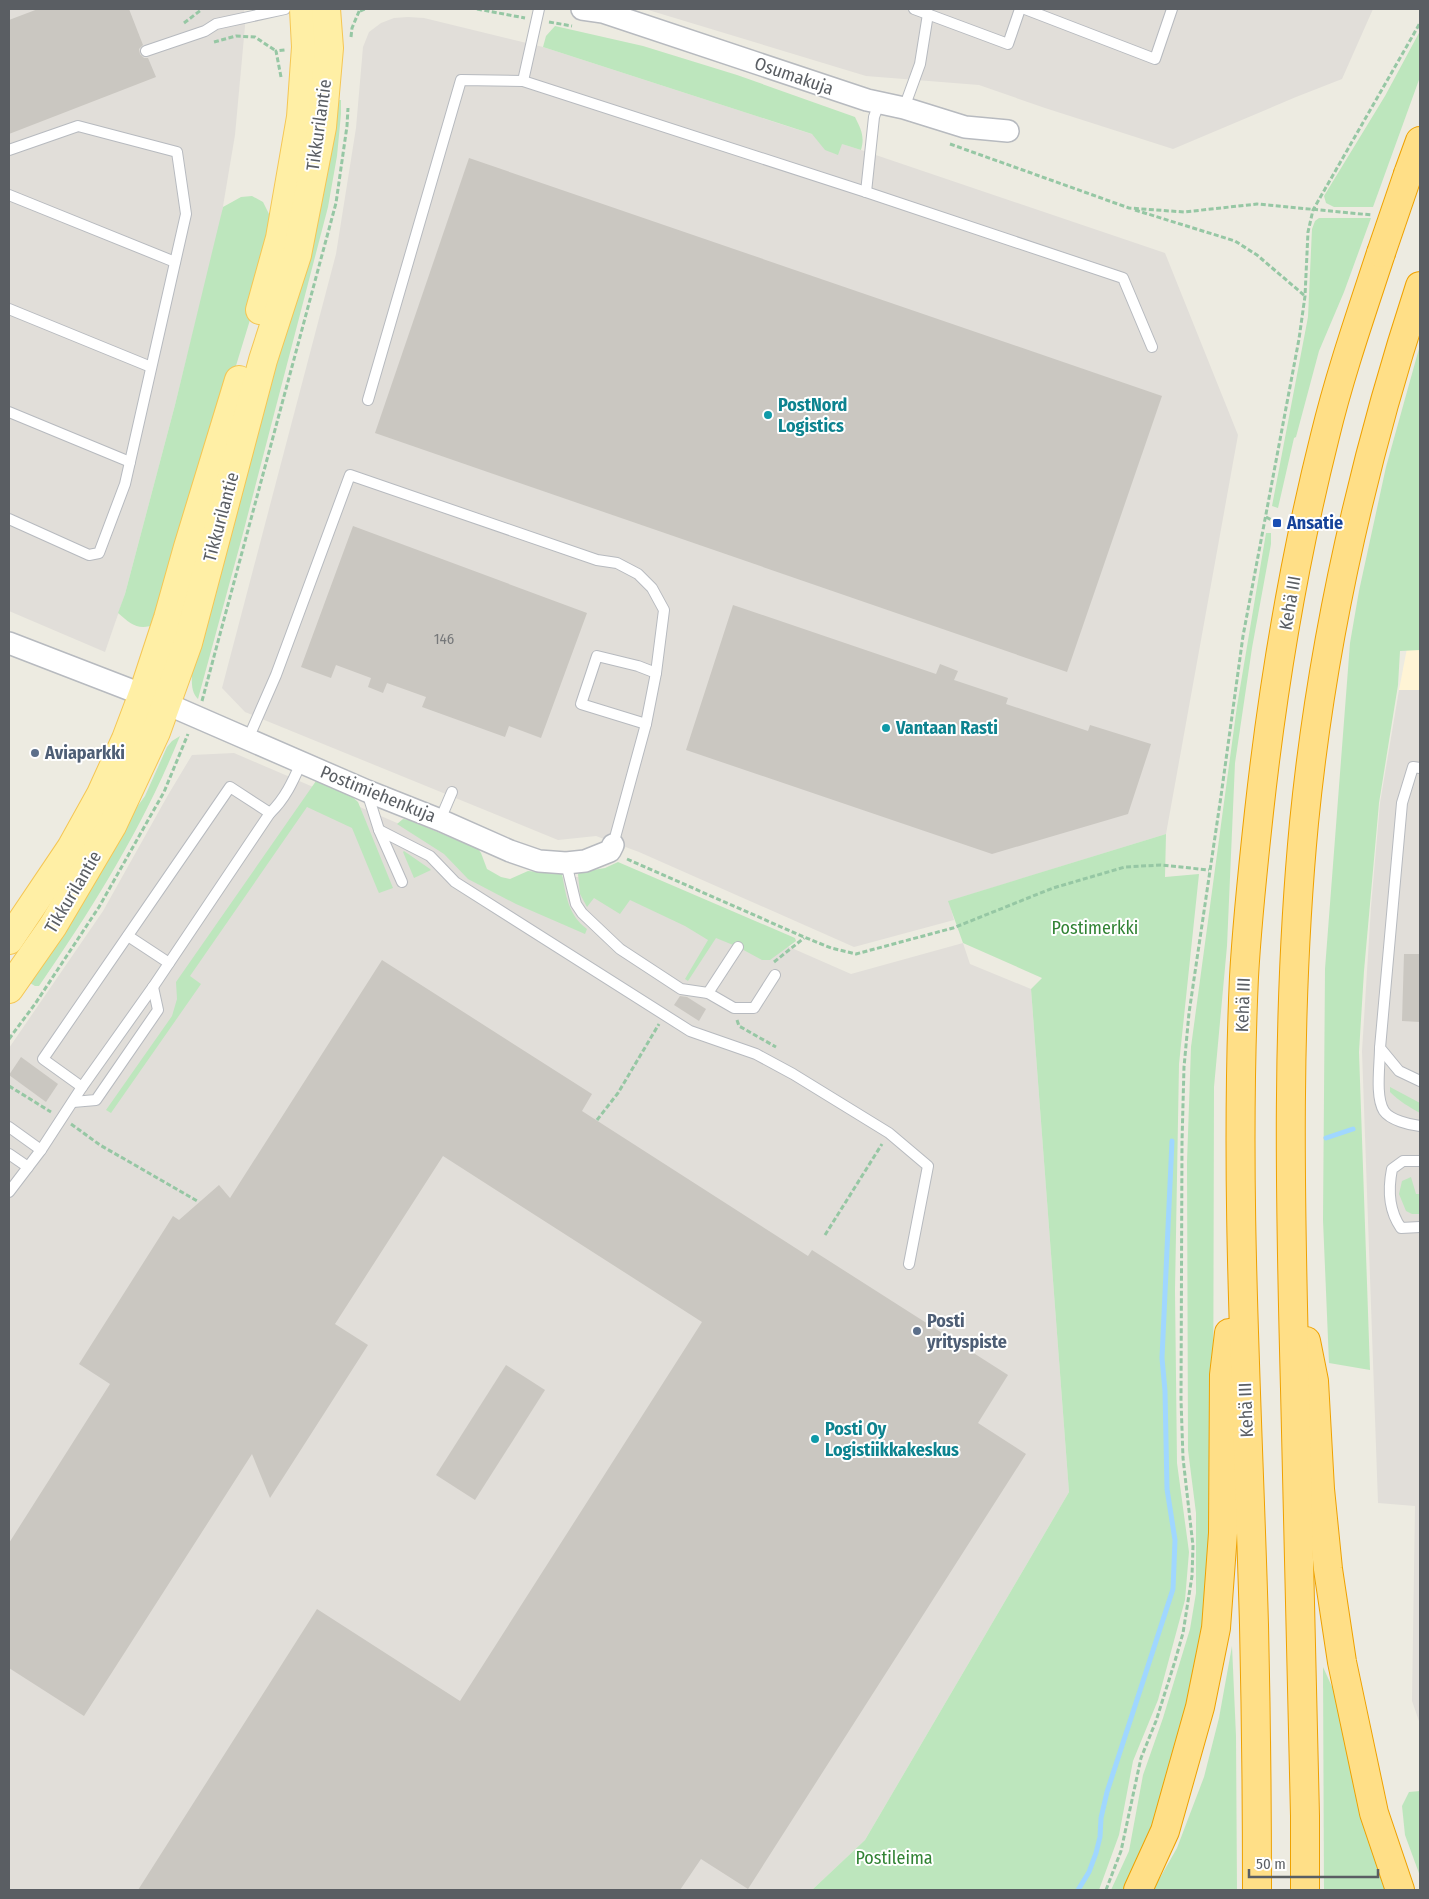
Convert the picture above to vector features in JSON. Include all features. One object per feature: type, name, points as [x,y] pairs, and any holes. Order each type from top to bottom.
[{"type":"highway","name":"Kehä III","points":[[1258,1890],[1254,1624],[1244,1384],[1241,1230],[1241,1063],[1244,974],[1251,886],[1267,738],[1291,591],[1325,435],[1381,253],[1420,141]]},
{"type":"highway","points":[[1305,1890],[1305,1806],[1292,1271],[1291,1059],[1299,886],[1312,756],[1343,569],[1373,443],[1420,286]]},
{"type":"highway","points":[[1138,1890],[1165,1831],[1200,1707],[1216,1628],[1223,1533],[1224,1375],[1241,1230]]},
{"type":"highway","points":[[1292,1271],[1314,1381],[1320,1489],[1328,1569],[1342,1662],[1374,1813],[1400,1890]]},
{"type":"main road","name":"Tikkurilantie","points":[[9,989],[53,926],[112,826],[155,699],[168,618],[280,238],[301,117],[306,47],[304,9]]},
{"type":"main road","name":"Tikkurilantie","points":[[9,940],[70,848],[188,643],[263,360],[297,255],[322,127],[329,48],[326,9]]},
{"type":"street","name":"Osumakuja","points":[[582,9],[603,12],[867,100],[904,108],[966,127],[1008,131]]},
{"type":"street","name":"Postimiehenkuja","points":[[9,643],[155,699],[367,791],[440,820],[510,851],[539,861],[566,863],[585,861],[610,851],[616,835]]},
{"type":"lane","points":[[146,51],[205,30],[216,24],[285,9]]},
{"type":"lane","points":[[523,81],[539,9]]},
{"type":"lane","points":[[914,9],[1008,44],[1020,9]]},
{"type":"lane","points":[[1025,9],[1155,58],[1172,9]]},
{"type":"lane","points":[[904,108],[920,64],[928,14]]},
{"type":"lane","points":[[368,400],[460,80],[523,81],[866,192],[1123,278],[1152,347]]},
{"type":"lane","points":[[866,192],[874,117],[879,103]]},
{"type":"lane","points":[[9,150],[78,126],[177,152],[186,214],[125,484],[100,553],[89,555],[9,519]]},
{"type":"lane","points":[[9,195],[175,262]]},
{"type":"lane","points":[[9,310],[151,367]]},
{"type":"lane","points":[[9,412],[130,462]]},
{"type":"lane","points":[[248,739],[276,675],[350,475],[597,560],[617,563],[638,574],[652,588],[664,610],[656,673],[646,724],[616,835]]},
{"type":"lane","points":[[646,724],[581,704],[597,656],[638,666],[656,673]]},
{"type":"lane","points":[[9,1192],[41,1150],[270,813],[290,788],[301,762]]},
{"type":"lane","points":[[1420,768],[1413,768],[1402,803],[1380,1048],[1379,1092],[1384,1112],[1392,1118],[1420,1126]]},
{"type":"lane","points":[[82,1087],[43,1059],[230,787],[270,813]]},
{"type":"lane","points":[[367,791],[379,830],[402,882]]},
{"type":"lane","points":[[440,820],[452,792]]},
{"type":"lane","points":[[379,830],[430,856],[455,882],[690,1031],[756,1054],[794,1074],[889,1133],[928,1166],[909,1264]]},
{"type":"lane","points":[[566,863],[576,904],[582,913],[620,949],[680,989],[708,993],[734,1008],[754,1008],[775,975]]},
{"type":"lane","points":[[128,936],[169,963]]},
{"type":"lane","points":[[708,993],[738,947]]},
{"type":"lane","points":[[73,1102],[96,1100],[158,1010],[153,987]]},
{"type":"lane","points":[[1380,1048],[1399,1071],[1420,1080]]},
{"type":"lane","points":[[9,1127],[41,1150]]},
{"type":"lane","points":[[9,1154],[28,1167]]},
{"type":"lane","points":[[1420,1161],[1403,1161],[1392,1169],[1390,1181],[1392,1210],[1400,1228],[1420,1227]]},
{"type":"path","points":[[360,11],[364,9]]},
{"type":"path","points":[[179,24],[186,22],[202,10]]},
{"type":"path","points":[[1106,1890],[1122,1851],[1141,1758],[1156,1721],[1183,1633],[1192,1576],[1193,1546],[1182,1434],[1182,1142],[1184,1067],[1189,1013],[1223,787],[1243,636],[1299,339],[1305,296],[1307,240],[1313,210],[1420,23]]},
{"type":"path","points":[[212,43],[236,36],[255,37],[276,51]]},
{"type":"path","points":[[944,142],[1130,208],[1235,241],[1257,255],[1305,296]]},
{"type":"path","points":[[1130,208],[1184,212],[1257,204],[1375,215]]},
{"type":"path","points":[[1266,517],[1277,523]]},
{"type":"path","points":[[630,860],[804,938],[830,948],[856,954],[953,928],[1053,888],[1125,867],[1160,865],[1209,870]]},
{"type":"path","points":[[775,975],[774,962],[804,938]]},
{"type":"path","points":[[597,1120],[618,1093],[658,1026]]},
{"type":"path","points":[[90,1137],[100,1145],[199,1202]]},
{"type":"shaded area","points":[[9,9],[244,9],[245,26],[235,135],[220,224],[125,594],[105,652],[9,611]]},
{"type":"shaded area","points":[[645,9],[1373,9],[1342,79],[1173,149],[979,85],[866,76]]},
{"type":"shaded area","points":[[394,18],[424,18],[543,47],[861,150],[1165,253],[1238,435],[1166,834],[949,901],[954,920],[854,947],[639,852],[596,836],[558,840],[245,712],[222,688],[336,254],[356,128],[363,47],[369,32],[381,23]]},
{"type":"shaded area","points":[[1420,580],[1420,690],[1399,690]]},
{"type":"shaded area","points":[[1399,690],[1420,690],[1420,1724],[1412,1701],[1415,1506],[1378,1503],[1362,1051],[1380,803]]},
{"type":"shaded area","points":[[234,753],[474,856],[474,872],[510,887],[524,877],[629,877],[851,974],[963,943],[970,964],[1031,989],[1069,1492],[865,1840],[812,1890],[9,1890],[9,1048],[103,911],[192,755]]},
{"type":"green space","points":[[555,26],[643,46],[737,75],[855,117],[862,133],[861,150],[842,144],[838,155],[825,150],[812,134],[543,47],[546,36]]},
{"type":"green space","points":[[1420,31],[1420,77],[1373,207],[1334,207],[1326,203],[1324,196],[1385,96]]},
{"type":"green space","points":[[337,100],[341,100],[341,114],[337,156],[328,207],[198,699],[193,689],[192,668]]},
{"type":"green space","points":[[252,196],[263,202],[273,222],[268,261],[157,624],[145,627],[136,626],[118,613],[125,594],[175,405],[223,207],[241,197]]},
{"type":"green space","points":[[1319,218],[1371,218],[1344,292],[1319,351],[1296,437],[1294,438],[1278,508],[1272,506],[1308,317],[1312,229],[1315,221]]},
{"type":"green space","points":[[1420,345],[1420,650],[1400,651],[1398,685],[1379,803],[1364,971],[1359,1052],[1370,1370],[1329,1363],[1323,1220],[1325,969],[1350,643],[1359,591],[1386,467]]},
{"type":"green space","points":[[1266,533],[1271,533],[1271,544],[1252,648],[1235,763],[1227,946],[1214,1087],[1213,1477],[1204,1631],[1175,1764],[1147,1839],[1126,1888],[1124,1890],[1111,1890],[1129,1851],[1143,1775],[1163,1718],[1190,1629],[1196,1593],[1196,1513],[1188,1450],[1187,1162],[1191,1047],[1237,706]]},
{"type":"green space","points":[[180,736],[166,770],[134,834],[98,896],[59,956],[39,986],[35,986],[30,983],[126,822],[145,796],[167,747]]},
{"type":"green space","points":[[316,781],[349,794],[358,802],[393,888],[379,893],[352,828],[307,807],[190,976],[201,984],[111,1113],[106,1110],[172,1016],[177,999],[176,982]]},
{"type":"green space","points":[[403,819],[478,849],[487,869],[501,877],[510,879],[528,871],[562,874],[569,904],[576,917],[587,929],[585,934],[516,904],[468,879],[444,854],[397,824]]},
{"type":"green space","points":[[1166,834],[1165,877],[1199,874],[1179,1064],[1175,1291],[1177,1463],[1189,1552],[1185,1600],[1158,1700],[1133,1761],[1119,1835],[1099,1890],[812,1890],[865,1840],[1069,1492],[1031,989],[1042,978],[963,943],[948,901]]},
{"type":"green space","points":[[404,851],[431,870],[414,878]]},
{"type":"green space","points":[[618,862],[795,938],[796,941],[770,960],[762,960],[716,938],[688,981],[685,979],[708,940],[685,926],[630,900],[620,914],[594,898],[587,907],[580,894],[578,874],[605,868]]},
{"type":"green space","points":[[1390,1087],[1420,1103],[1420,1113],[1393,1095],[1390,1092]]},
{"type":"green space","points":[[1411,1177],[1416,1194],[1420,1194],[1420,1214],[1412,1214],[1406,1211],[1399,1194],[1402,1181]]},
{"type":"green space","points":[[1232,1646],[1236,1736],[1237,1890],[1153,1890],[1177,1848],[1204,1777],[1219,1718]]},
{"type":"green space","points":[[1323,1667],[1338,1700],[1392,1890],[1324,1890]]},
{"type":"green space","points":[[1420,1791],[1420,1876],[1405,1835],[1402,1806],[1409,1792]]},
{"type":"building","points":[[38,9],[129,9],[143,45],[139,49],[140,54],[144,58],[148,58],[156,77],[9,134],[9,20]]},
{"type":"building","name":"PostNord Logistics","points":[[469,158],[1162,396],[1067,672],[375,433]]},
{"type":"building","points":[[353,526],[587,613],[541,738],[509,726],[505,737],[422,707],[426,697],[387,683],[383,693],[368,687],[371,678],[336,665],[331,678],[301,667]]},
{"type":"building","name":"Vantaan Rasti","points":[[733,605],[936,674],[940,664],[958,671],[954,680],[1008,698],[1006,704],[1088,731],[1090,725],[1151,744],[1128,814],[992,854],[686,750]]},
{"type":"building","points":[[1404,954],[1420,954],[1420,1022],[1402,1021]]},
{"type":"building","name":"Posti Oy Logistiikkakeskus","points":[[382,960],[592,1094],[582,1111],[808,1256],[812,1250],[1008,1375],[978,1423],[1026,1454],[748,1889],[701,1859],[680,1890],[138,1890],[317,1609],[460,1701],[702,1322],[443,1156],[335,1324],[368,1345],[270,1498],[252,1454],[84,1716],[9,1668],[9,1543],[110,1384],[79,1364],[173,1216],[179,1220],[219,1185],[230,1198]]},
{"type":"building","points":[[680,996],[687,997],[706,1009],[699,1021],[674,1005]]},
{"type":"building","points":[[21,1057],[58,1084],[46,1102],[9,1075]]},
{"type":"building","points":[[506,1365],[545,1390],[475,1500],[436,1475]]},
{"type":"waterway","points":[[1326,1138],[1353,1129]]},
{"type":"waterway","points":[[1078,1890],[1089,1872],[1096,1853],[1107,1792],[1173,1589],[1175,1540],[1167,1489],[1165,1391],[1162,1358],[1172,1141]]},
{"type":"place","name":"PostNord Logistics","points":[[768,415]]},
{"type":"place","name":"Ansatie","points":[[1277,523]]},
{"type":"place","name":"Vantaan Rasti","points":[[886,728]]},
{"type":"place","name":"Aviaparkki","points":[[35,753]]},
{"type":"place","name":"Posti yrityspiste","points":[[917,1331]]},
{"type":"place","name":"Posti Oy Logistiikkakeskus","points":[[815,1439]]},
{"type":"park label","name":"Postimerkki","points":[[1095,928]]},
{"type":"park label","name":"Postileima","points":[[894,1858]]}]
